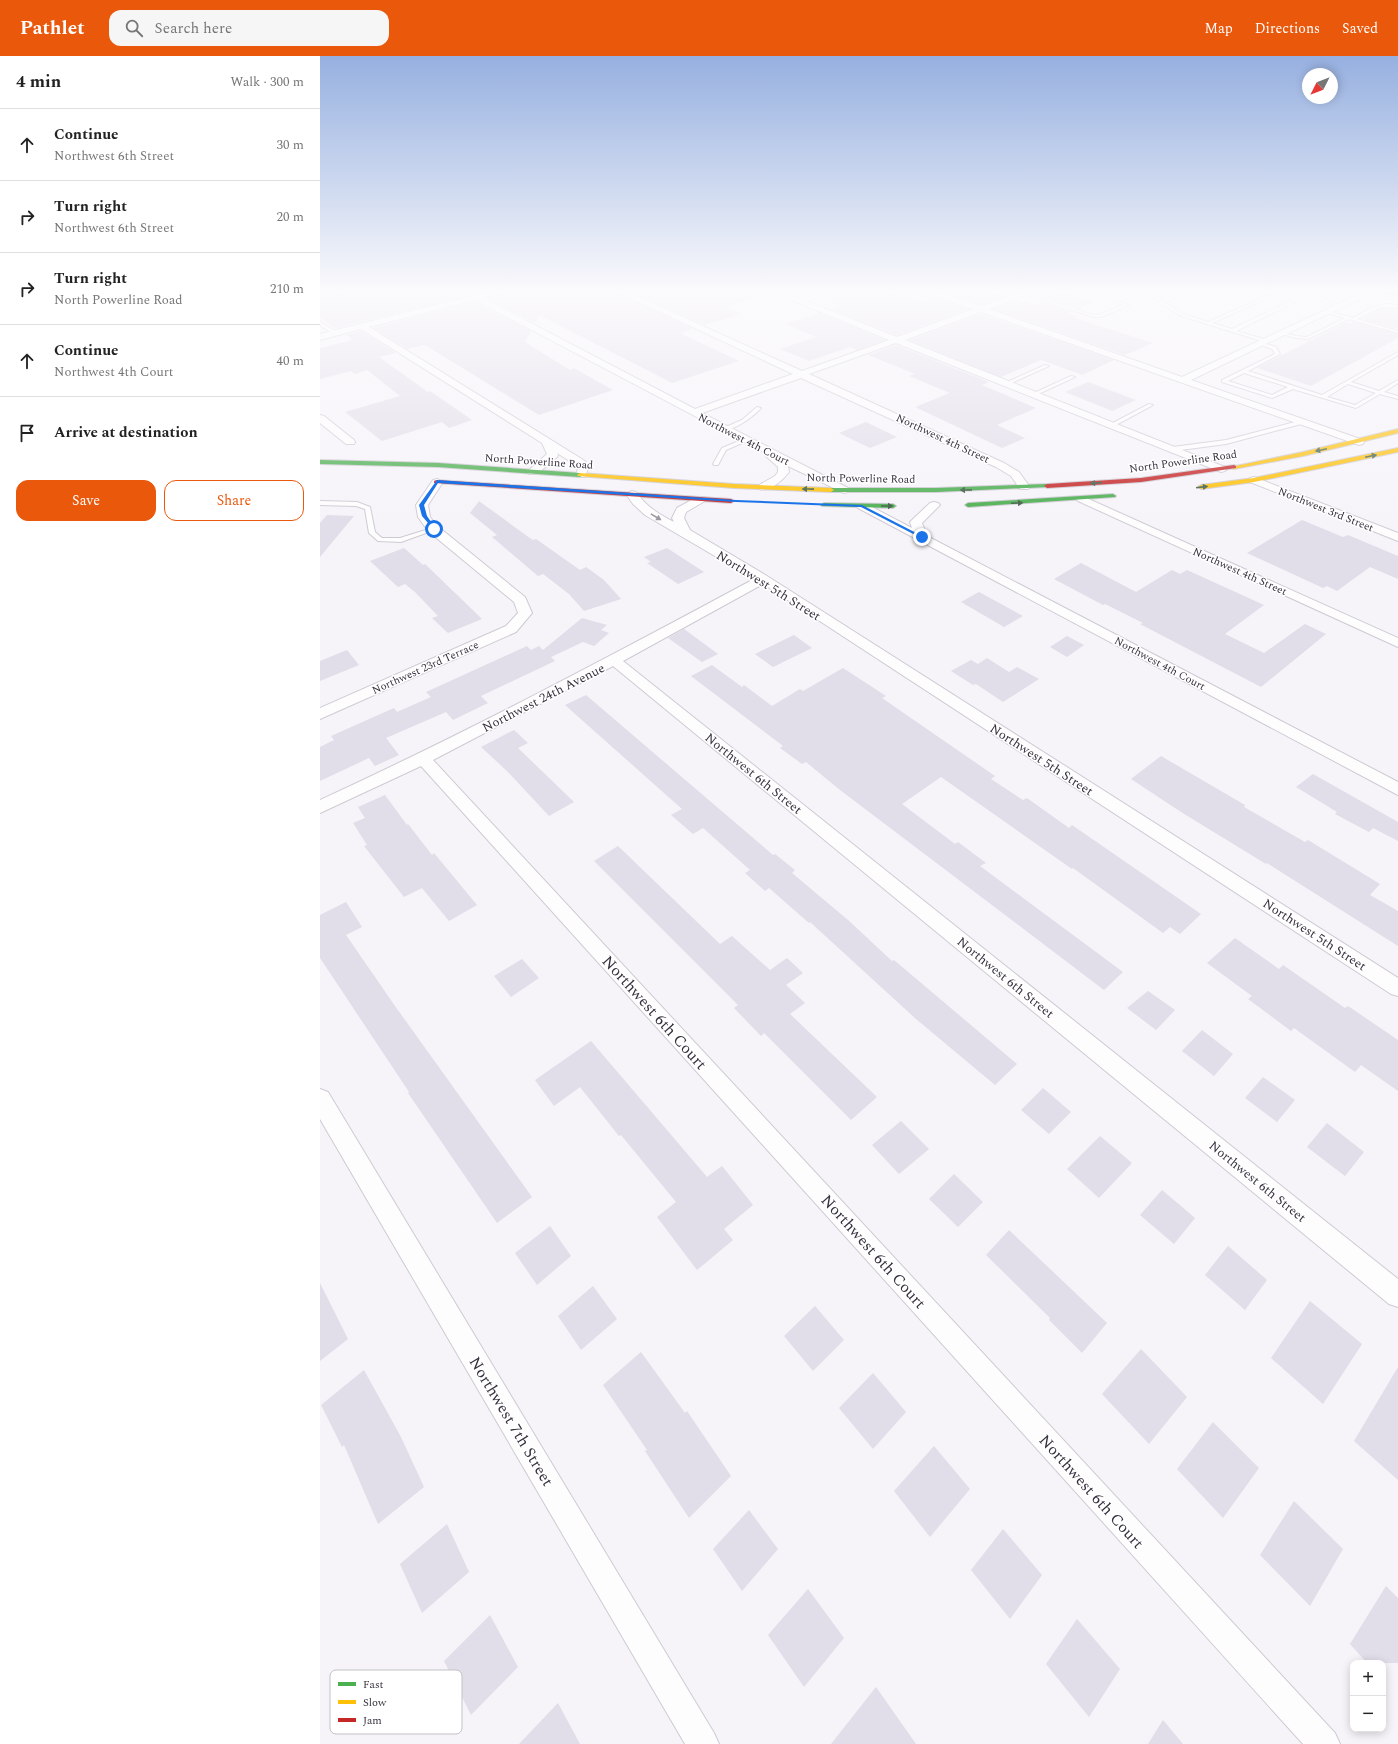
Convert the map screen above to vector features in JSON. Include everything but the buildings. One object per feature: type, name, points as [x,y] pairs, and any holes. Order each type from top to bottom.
[{"type":"main road","name":"North Powerline Road","points":[[320,462],[359,462],[763,487],[901,491],[1024,487],[1141,480],[1221,469],[1359,442],[1398,431]]},
{"type":"main road","points":[[1322,467],[1344,455],[1359,442]]},
{"type":"main road","points":[[1193,488],[1254,480],[1396,452]]},
{"type":"main road","points":[[1082,500],[1119,488],[1197,479],[1210,475],[1221,469]]},
{"type":"main road","points":[[526,487],[558,482],[582,475]]},
{"type":"main road","points":[[433,481],[744,501]]},
{"type":"main road","points":[[632,494],[656,487],[685,482]]},
{"type":"main road","points":[[972,505],[993,500],[1024,487]]},
{"type":"main road","points":[[957,505],[1082,500],[1119,496]]},
{"type":"main road","points":[[815,504],[902,506]]},
{"type":"main road","points":[[918,505],[938,505]]},
{"type":"street","points":[[429,368],[581,464],[583,468],[582,475]]},
{"type":"street","name":"Northwest 4th Court","points":[[609,368],[844,490]]},
{"type":"street","name":"Northwest 4th Street","points":[[788,368],[1000,465],[1015,474],[1024,487]]},
{"type":"street","points":[[694,413],[820,368]]},
{"type":"street","points":[[967,368],[1221,469]]},
{"type":"street","points":[[1148,368],[1359,442]]},
{"type":"street","points":[[1183,380],[1209,368]]},
{"type":"street","points":[[320,418],[350,442]]},
{"type":"street","points":[[534,472],[552,455],[547,442]]},
{"type":"street","points":[[763,487],[779,478],[784,472],[783,466],[772,458],[767,450]]},
{"type":"street","name":"Northwest 3rd Street","points":[[1254,480],[1398,537]]},
{"type":"street","points":[[433,481],[422,505],[424,516],[434,529]]},
{"type":"street","name":"Northwest 5th Street","points":[[632,494],[637,503],[653,516],[763,579],[1398,988]]},
{"type":"street","points":[[685,533],[678,518],[681,510],[701,499]]},
{"type":"street","name":"Northwest 4th Street","points":[[1082,500],[1398,643]]},
{"type":"street","points":[[922,537],[916,522],[938,505]]},
{"type":"street","name":"Northwest 4th Court","points":[[862,506],[1398,789]]},
{"type":"street","name":"Northwest 23rd Terrace","points":[[320,714],[511,629],[525,613],[520,600],[434,529]]},
{"type":"street","name":"Northwest 24th Avenue","points":[[320,807],[423,759],[614,660],[763,579]]},
{"type":"street","name":"Northwest 6th Street","points":[[614,660],[1398,1295]]},
{"type":"street","name":"Northwest 6th Court","points":[[423,759],[1324,1744]]},
{"type":"street","name":"Northwest 7th Street","points":[[320,1099],[703,1744]]},
{"type":"lane","points":[[1007,384],[1043,368]]},
{"type":"lane","points":[[1250,368],[1224,381],[1272,397]]},
{"type":"lane","points":[[1323,397],[1372,368]]},
{"type":"lane","points":[[1244,371],[1356,407],[1398,381]]},
{"type":"lane","points":[[1034,394],[1073,377]]},
{"type":"lane","points":[[1347,382],[1398,398]]},
{"type":"lane","points":[[1254,405],[1292,387]]},
{"type":"lane","points":[[1112,425],[1151,405]]},
{"type":"lane","points":[[724,429],[744,421],[759,408]]},
{"type":"lane","points":[[1173,450],[1226,442],[1303,422]]},
{"type":"lane","points":[[716,464],[724,449],[746,440]]},
{"type":"lane","points":[[320,503],[357,504],[368,508],[372,534],[380,540],[401,540],[434,529]]},
{"type":"traffic: fast","points":[[320,462],[438,465],[580,475]]},
{"type":"traffic: fast","points":[[831,490],[936,490],[1047,486]]},
{"type":"traffic: fast","points":[[968,505],[1113,496]]},
{"type":"traffic: fast","points":[[824,505],[893,506]]},
{"type":"traffic: slow","points":[[1234,467],[1303,454],[1398,431]]},
{"type":"traffic: slow","points":[[1201,487],[1254,480],[1398,450]]},
{"type":"traffic: slow","points":[[580,475],[734,486],[831,490]]},
{"type":"traffic: jam","points":[[1047,486],[1141,480],[1234,467]]},
{"type":"traffic: jam","points":[[436,482],[731,501]]},
{"type":"route","points":[[434,529],[424,516],[422,505],[437,482],[736,501],[862,506],[922,537]]}]
